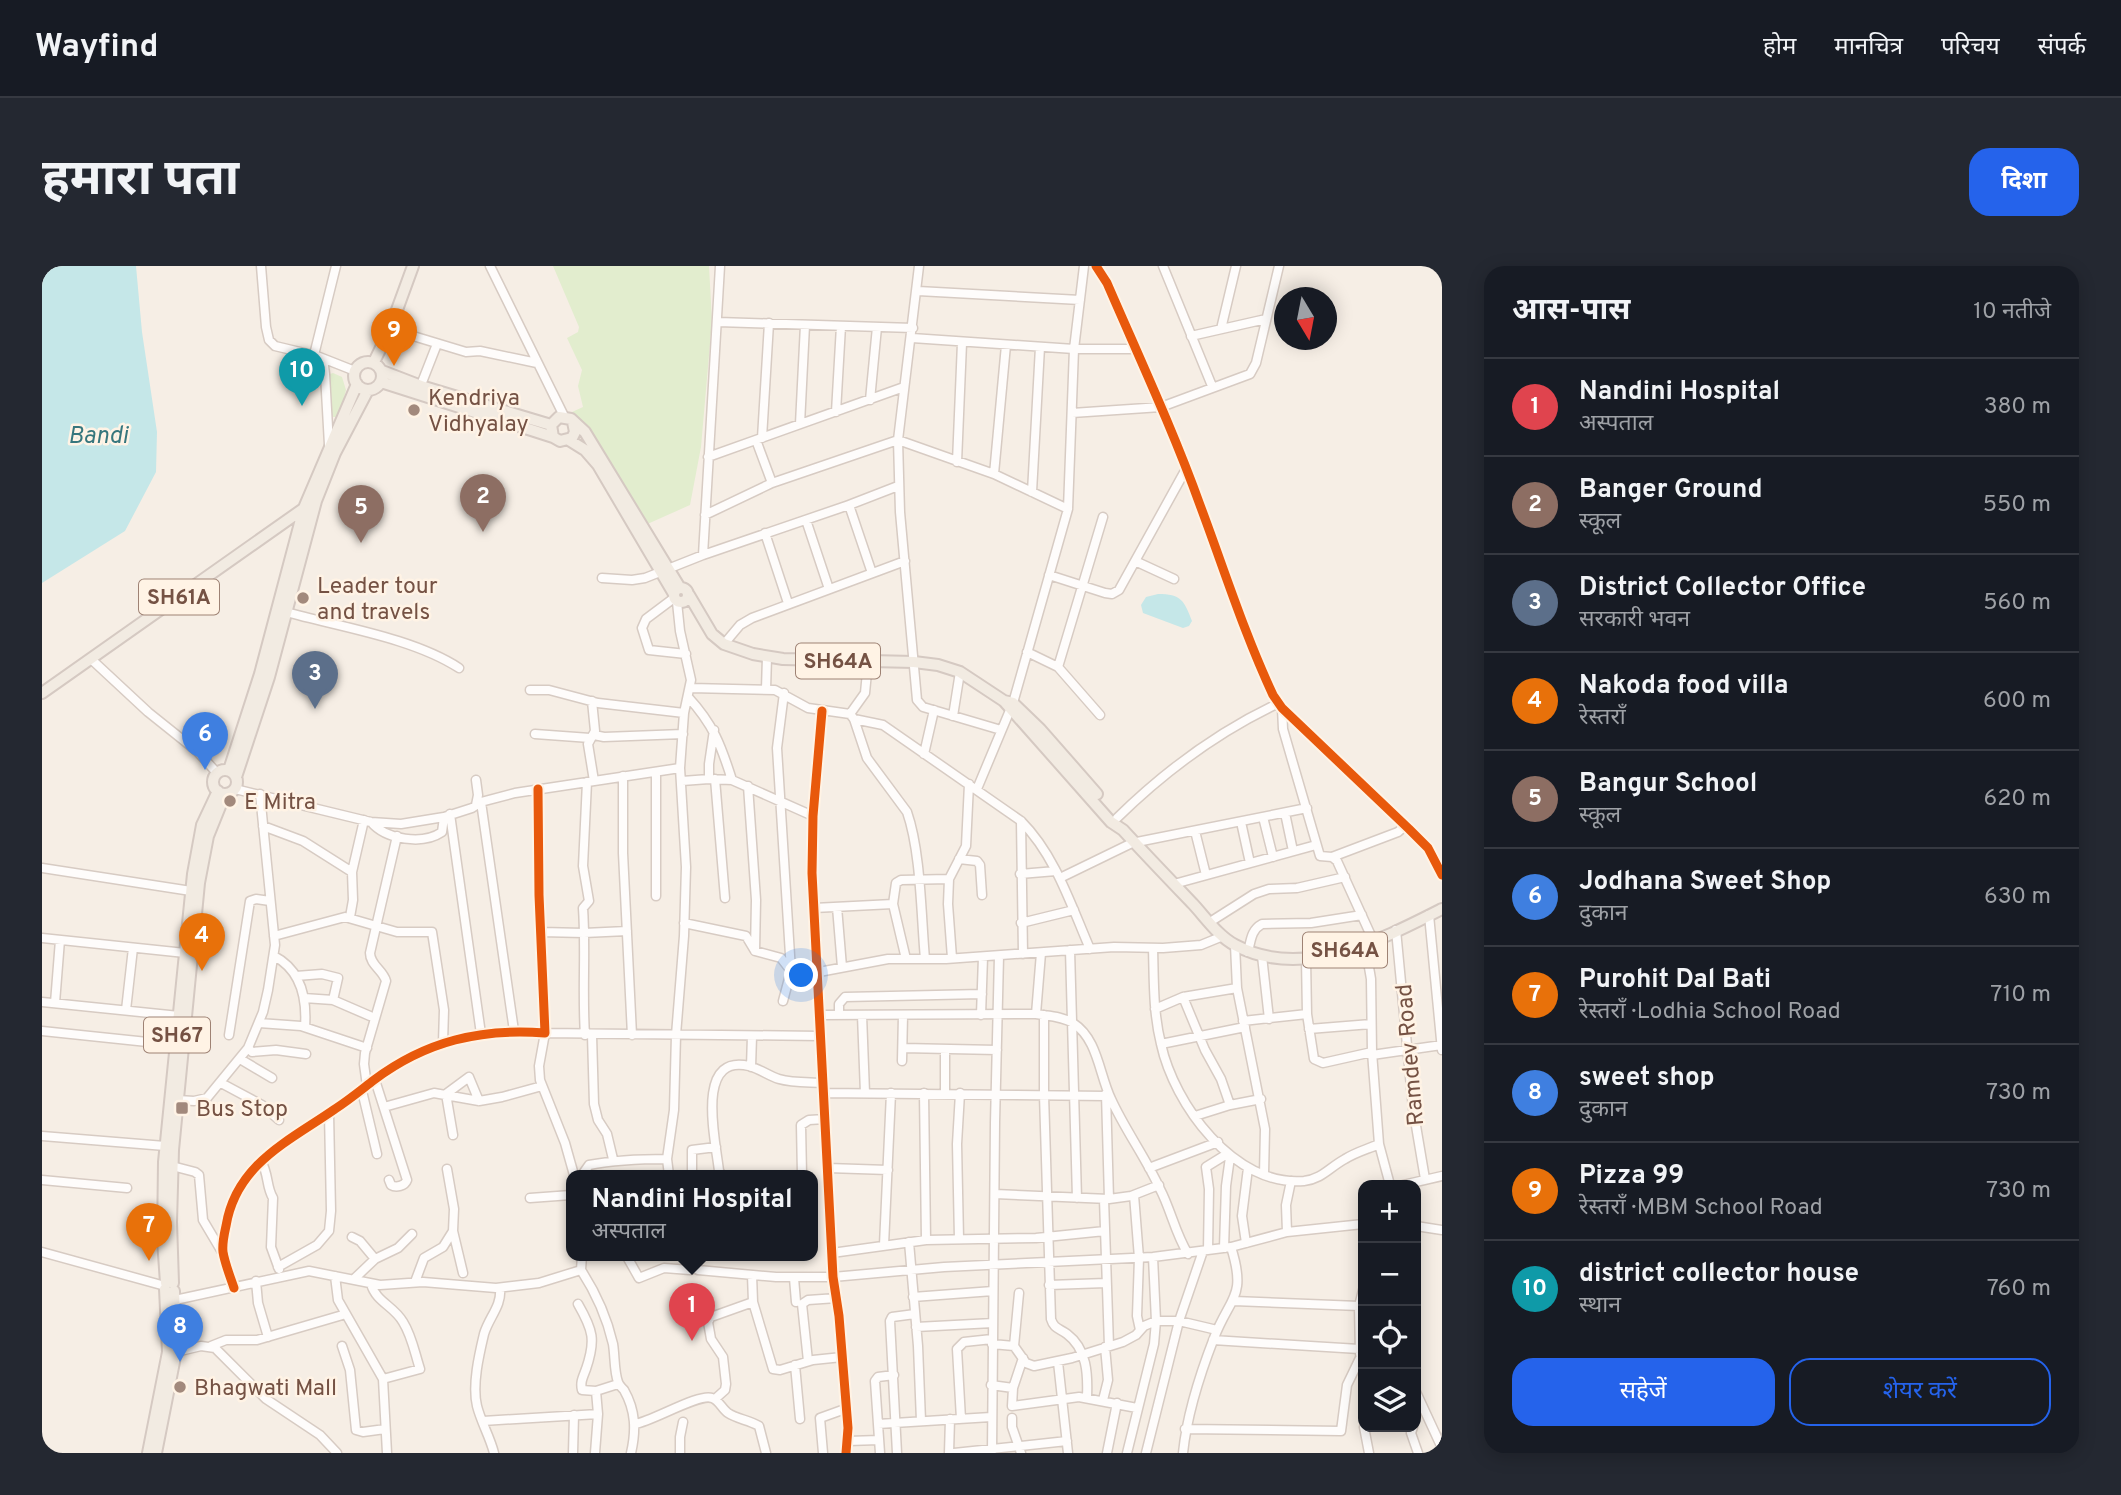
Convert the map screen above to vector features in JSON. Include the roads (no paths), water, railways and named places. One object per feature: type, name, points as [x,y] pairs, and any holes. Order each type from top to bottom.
[{"type":"main road","points":[[413,266],[390,329],[379,372],[376,388],[368,390],[357,384],[355,371],[363,363],[379,372],[420,389],[552,431],[560,441],[569,440],[585,450],[598,465],[664,570]]},
{"type":"main road","name":"SH67","points":[[153,1449],[168,1352],[172,1166],[199,883],[208,836],[260,674],[304,508],[357,384]]},
{"type":"main road","name":"SH67","points":[[153,1449],[176,1352],[163,1190],[165,1146],[197,843],[206,813],[227,782],[254,726],[316,501],[335,453],[368,390]]},
{"type":"main road","points":[[552,431],[556,418],[568,419],[588,436],[678,595],[724,644]]},
{"type":"main road","points":[[568,419],[575,432],[569,440]]},
{"type":"main road","name":"SH61A","points":[[42,693],[316,501]]},
{"type":"main road","name":"SH64A","points":[[724,644],[767,657],[914,662],[938,665],[960,672],[1009,704],[1067,759],[1118,818],[1123,830]]},
{"type":"main road","name":"SH64A","points":[[1009,704],[1111,822],[1123,830],[1223,936],[1262,957],[1306,959],[1370,940],[1442,909]]},
{"type":"main road","name":"SH64A","points":[[1244,948],[1300,954],[1370,940],[1442,901]]},
{"type":"street","points":[[261,266],[269,340],[275,346],[316,356],[355,371]]},
{"type":"street","points":[[316,356],[336,266]]},
{"type":"street","points":[[490,266],[537,363],[568,419]]},
{"type":"street","points":[[702,555],[720,266]]},
{"type":"street","points":[[919,266],[898,440],[898,486],[917,700],[923,707],[1001,730]]},
{"type":"street","points":[[952,958],[949,879],[966,846],[973,786],[1001,730],[1069,509],[1074,349],[1084,266]]},
{"type":"street","points":[[1096,266],[1107,283],[1161,407],[1255,656],[1280,706],[1283,729],[1320,856],[1332,857],[1398,832],[1406,825]]},
{"type":"street","points":[[1163,266],[1212,386]]},
{"type":"street","points":[[1221,329],[1236,266]]},
{"type":"street","points":[[1072,413],[1161,407],[1250,374],[1254,370],[1279,266]]},
{"type":"street","points":[[918,291],[1080,300]]},
{"type":"street","points":[[1191,336],[1266,319]]},
{"type":"street","points":[[718,322],[877,327],[962,342],[1074,349],[1136,349]]},
{"type":"street","points":[[769,323],[759,439],[772,483]]},
{"type":"street","points":[[800,424],[805,325]]},
{"type":"street","points":[[836,412],[841,326]]},
{"type":"street","points":[[870,400],[877,327]]},
{"type":"street","points":[[390,329],[466,352],[480,351],[537,363]]},
{"type":"street","points":[[957,462],[962,342]]},
{"type":"street","points":[[420,389],[437,344]]},
{"type":"street","points":[[994,474],[1006,345]]},
{"type":"street","points":[[1032,492],[1040,347]]},
{"type":"street","points":[[316,356],[324,366],[329,447]]},
{"type":"street","points":[[708,457],[904,387]]},
{"type":"street","points":[[705,515],[772,483],[898,440],[994,474],[1069,509]]},
{"type":"street","points":[[1049,575],[1112,594],[1119,590],[1186,469]]},
{"type":"street","points":[[602,578],[645,578],[702,555],[898,486]]},
{"type":"street","points":[[849,505],[873,573]]},
{"type":"street","points":[[1058,667],[1103,517]]},
{"type":"street","points":[[806,520],[829,589]]},
{"type":"street","points":[[765,533],[789,603]]},
{"type":"street","points":[[724,644],[740,625],[789,603],[905,561]]},
{"type":"street","points":[[1135,561],[1174,579]]},
{"type":"street","points":[[668,1170],[684,923],[685,854],[681,768],[684,713],[691,688],[680,631],[678,595]]},
{"type":"street","points":[[678,595],[646,619],[642,628],[649,650],[686,654]]},
{"type":"street","points":[[286,612],[441,656],[458,668]]},
{"type":"street","points":[[1027,652],[1058,667],[1100,715]]},
{"type":"street","points":[[766,689],[767,657]]},
{"type":"street","points":[[91,659],[148,712],[198,752],[227,782],[260,794],[368,821],[401,824],[447,816],[478,803],[515,793],[681,768]]},
{"type":"street","points":[[852,716],[865,694],[868,662]]},
{"type":"street","points":[[953,716],[960,672]]},
{"type":"street","points":[[691,688],[766,689],[784,693],[808,708],[837,711],[883,725],[973,786],[1031,831],[1058,875],[1090,949]]},
{"type":"street","points":[[530,690],[549,690],[592,701],[684,713]]},
{"type":"street","points":[[783,1002],[791,971],[777,748],[784,693]]},
{"type":"street","points":[[688,697],[715,730],[732,780]]},
{"type":"street","points":[[592,701],[592,736],[588,749],[590,781],[583,866],[590,901],[583,908],[582,999],[594,1104],[598,1120],[607,1134],[613,1160]]},
{"type":"street","points":[[1118,818],[1190,754],[1226,730],[1280,706]]},
{"type":"street","points":[[1280,706],[1406,825],[1427,848],[1442,875]]},
{"type":"street","points":[[924,754],[934,710]]},
{"type":"street","points":[[822,711],[813,816],[812,873],[833,1277],[848,1441],[846,1453]]},
{"type":"street","points":[[852,716],[867,758],[906,812],[914,842],[925,959]]},
{"type":"street","points":[[715,730],[709,764],[726,898]]},
{"type":"street","points":[[535,734],[604,737],[683,734]]},
{"type":"street","points":[[656,772],[656,896]]},
{"type":"street","points":[[623,776],[632,1035]]},
{"type":"street","points":[[476,780],[514,1031]]},
{"type":"street","points":[[682,781],[732,780],[813,816]]},
{"type":"street","points":[[748,786],[756,900],[755,951]]},
{"type":"street","points":[[538,789],[545,1033],[539,1073],[573,1170]]},
{"type":"street","points":[[178,1100],[205,1099],[221,1083],[248,1048],[259,1023],[268,990],[274,956],[274,936],[260,794]]},
{"type":"street","points":[[1020,874],[1058,875],[1135,843],[1307,808]]},
{"type":"street","points":[[1285,813],[1293,851]]},
{"type":"street","points":[[368,821],[379,829],[414,839],[439,834],[444,828],[447,816]]},
{"type":"street","points":[[447,816],[481,1034]]},
{"type":"street","points":[[1263,817],[1273,857]]},
{"type":"street","points":[[351,917],[352,872],[368,821]]},
{"type":"street","points":[[1021,821],[1023,954]]},
{"type":"street","points":[[1241,821],[1250,863]]},
{"type":"street","points":[[263,826],[303,841],[352,872]]},
{"type":"street","points":[[1195,831],[1206,875]]},
{"type":"street","points":[[377,1154],[364,1064],[366,1048],[386,981],[370,956],[397,836]]},
{"type":"street","points":[[1174,884],[1316,845]]},
{"type":"street","points":[[1332,857],[1345,877],[1370,940],[1372,1054],[1379,1144],[1389,1180]]},
{"type":"street","points":[[959,859],[977,861],[980,865],[982,895]]},
{"type":"street","points":[[42,868],[191,891]]},
{"type":"street","points":[[1210,922],[1254,894],[1269,888],[1297,888],[1345,877]]},
{"type":"street","points":[[906,959],[893,904],[896,883],[901,880],[949,879]]},
{"type":"street","points":[[229,1035],[250,901],[270,901]]},
{"type":"street","points":[[814,908],[893,904]]},
{"type":"street","points":[[837,907],[842,967]]},
{"type":"street","points":[[1021,923],[1074,910]]},
{"type":"street","points":[[1264,1174],[1265,1129],[1261,1099],[1237,988],[1244,948],[1252,933],[1262,924],[1311,923],[1362,915]]},
{"type":"street","name":"Ramdev Road","points":[[1429,915],[1442,1047]]},
{"type":"street","points":[[274,936],[351,917],[397,932],[428,931],[433,934],[443,1010],[443,1043]]},
{"type":"street","points":[[684,923],[746,936],[755,951],[781,958],[791,971]]},
{"type":"street","name":"Ramdev Road","points":[[1396,930],[1413,1108],[1425,1179]]},
{"type":"street","points":[[541,932],[627,931]]},
{"type":"street","points":[[791,971],[819,972],[888,959],[983,957],[1070,950],[1201,945],[1223,936]]},
{"type":"street","points":[[42,938],[185,953]]},
{"type":"street","points":[[55,1003],[60,940]]},
{"type":"street","points":[[126,1010],[133,948]]},
{"type":"street","points":[[1153,948],[1155,1009],[1168,1067],[1195,1116],[1229,1156],[1264,1174],[1291,1181],[1303,1181],[1320,1177],[1344,1159],[1379,1144]]},
{"type":"street","points":[[1070,950],[1077,1198]]},
{"type":"street","points":[[1041,953],[1040,1014],[1049,1285],[1053,1325],[1068,1334],[1082,1353],[1088,1374],[1087,1397]]},
{"type":"street","points":[[274,956],[288,964],[296,976],[304,998],[305,1027]]},
{"type":"street","points":[[992,1451],[999,956]]},
{"type":"street","points":[[981,1015],[983,957]]},
{"type":"street","points":[[1262,957],[1269,1018]]},
{"type":"street","points":[[1306,959],[1307,1014],[1312,1053],[1318,1062],[1442,1047]]},
{"type":"street","points":[[296,976],[321,974],[338,978],[333,1000]]},
{"type":"street","points":[[1155,1009],[1183,997],[1237,988]]},
{"type":"street","points":[[839,1015],[839,1004],[845,997],[982,994]]},
{"type":"street","points":[[1183,997],[1205,1050],[1221,1079],[1230,1105]]},
{"type":"street","points":[[304,998],[333,1000],[370,1016]]},
{"type":"street","points":[[42,1002],[179,1016]]},
{"type":"street","points":[[820,1014],[1040,1014],[1060,1017],[1082,1031],[1100,1064],[1106,1092],[1108,1380],[1103,1400]]},
{"type":"street","points":[[862,1014],[865,1093]]},
{"type":"street","points":[[1161,1044],[1269,1018],[1307,1014]]},
{"type":"street","points":[[902,1061],[903,1015]]},
{"type":"street","points":[[259,1023],[305,1027],[366,1048]]},
{"type":"street","points":[[1309,1029],[1371,1024]]},
{"type":"street","points":[[42,1031],[176,1045]]},
{"type":"street","points":[[223,1254],[223,1237],[234,1197],[241,1183],[261,1161],[277,1146],[330,1113],[403,1061],[443,1043],[481,1034],[514,1031],[588,1035],[821,1036]]},
{"type":"street","points":[[751,1067],[752,1036]]},
{"type":"street","points":[[248,1048],[252,1052],[276,1050],[306,1054]]},
{"type":"street","points":[[903,1048],[997,1051]]},
{"type":"street","points":[[945,1049],[946,1093]]},
{"type":"street","points":[[240,1059],[272,1077]]},
{"type":"street","points":[[719,1170],[712,1100],[715,1080],[722,1072],[731,1066],[751,1067],[786,1081],[823,1083]]},
{"type":"street","points":[[446,1094],[469,1077],[479,1101]]},
{"type":"street","points":[[221,1083],[262,1105],[279,1120]]},
{"type":"street","points":[[368,1085],[384,1107],[407,1180],[395,1187],[389,1180]]},
{"type":"street","points":[[384,1107],[435,1093],[479,1101],[542,1086]]},
{"type":"street","points":[[823,1093],[1073,1096],[1106,1092]]},
{"type":"street","points":[[1106,1092],[1159,1185],[1177,1235],[1188,1254]]},
{"type":"street","points":[[884,1245],[891,1093]]},
{"type":"street","points":[[924,1093],[926,1240]]},
{"type":"street","points":[[959,1239],[957,1144],[960,1093]]},
{"type":"street","points":[[446,1094],[453,1135]]},
{"type":"street","points":[[1195,1116],[1261,1099]]},
{"type":"street","points":[[42,1252],[170,1289],[234,1288],[280,1271],[317,1245],[329,1231],[330,1113]]},
{"type":"street","points":[[802,1170],[801,1125],[825,1119]]},
{"type":"street","points":[[42,1136],[165,1146]]},
{"type":"street","points":[[1149,1168],[1218,1142]]},
{"type":"street","points":[[692,1170],[692,1150],[716,1146]]},
{"type":"street","points":[[1184,1453],[1185,1429],[1213,1340],[1234,1301],[1238,1279],[1228,1247],[1226,1186],[1229,1156]]},
{"type":"street","points":[[1146,1453],[1180,1321],[1206,1251],[1209,1189],[1206,1167],[1229,1156]]},
{"type":"street","points":[[586,1170],[589,1165],[613,1160],[667,1159]]},
{"type":"street","points":[[261,1161],[268,1173],[269,1191],[273,1198],[271,1247],[280,1271]]},
{"type":"street","points":[[172,1166],[199,1175],[203,1220],[223,1254],[234,1288]]},
{"type":"street","points":[[828,1168],[888,1170]]},
{"type":"street","points":[[1246,1243],[1242,1216],[1248,1168]]},
{"type":"street","points":[[447,1169],[454,1209],[453,1231],[463,1273]]},
{"type":"street","points":[[1421,1180],[1442,1176]]},
{"type":"street","points":[[42,1180],[127,1188]]},
{"type":"street","points":[[1287,1231],[1286,1205],[1291,1181]]},
{"type":"street","points":[[995,1194],[1106,1199],[1134,1195],[1159,1185]]},
{"type":"street","points":[[530,1198],[566,1195]]},
{"type":"street","points":[[1134,1195],[1139,1258],[1137,1316],[1140,1330]]},
{"type":"street","points":[[629,1261],[639,1278],[664,1268],[696,1268],[794,1278],[833,1277],[1188,1254],[1246,1243],[1287,1231],[1358,1224]]},
{"type":"street","points":[[1421,1227],[1442,1230]]},
{"type":"street","points":[[415,1282],[424,1258],[443,1247],[453,1231]]},
{"type":"street","points":[[832,1253],[926,1240],[1048,1237],[1105,1231]]},
{"type":"street","points":[[354,1279],[375,1259],[398,1248],[412,1234]]},
{"type":"street","points":[[352,1237],[360,1241],[375,1259]]},
{"type":"street","points":[[909,1242],[921,1421]]},
{"type":"street","points":[[1127,1453],[1152,1354],[1156,1321],[1153,1257]]},
{"type":"street","points":[[582,1261],[581,1270],[593,1288],[607,1321],[618,1384],[623,1388],[635,1424],[631,1453]]},
{"type":"street","points":[[695,1261],[696,1268]]},
{"type":"street","points":[[280,1271],[309,1271],[371,1284],[415,1282],[500,1288],[539,1283],[581,1270]]},
{"type":"street","points":[[752,1275],[752,1302],[774,1369],[842,1357]]},
{"type":"street","points":[[335,1276],[335,1295],[383,1378],[387,1453]]},
{"type":"street","points":[[794,1278],[796,1302]]},
{"type":"street","points":[[256,1281],[258,1303],[268,1337]]},
{"type":"street","points":[[1049,1285],[1106,1283]]},
{"type":"street","points":[[371,1284],[377,1297],[403,1321],[420,1369],[383,1378]]},
{"type":"street","points":[[494,1453],[477,1406],[476,1384],[484,1334],[500,1303],[500,1288]]},
{"type":"street","points":[[914,1297],[993,1291]]},
{"type":"street","points":[[1019,1293],[1014,1346],[1026,1363],[1034,1366],[1058,1362],[1129,1339],[1156,1321],[1180,1321],[1217,1330]]},
{"type":"street","points":[[808,1361],[802,1304],[808,1300],[837,1298]]},
{"type":"street","points":[[1234,1301],[1358,1300]]},
{"type":"street","points":[[715,1399],[725,1390],[726,1384],[723,1357],[711,1339],[708,1322],[711,1317],[752,1302]]},
{"type":"street","points":[[578,1304],[589,1324],[593,1344],[581,1387],[586,1392],[618,1384]]},
{"type":"street","points":[[337,1453],[320,1435],[266,1399],[211,1345],[226,1340],[257,1340],[346,1314]]},
{"type":"street","points":[[897,1453],[890,1319],[915,1314]]},
{"type":"street","points":[[916,1327],[993,1323]]},
{"type":"street","points":[[1213,1340],[1358,1355]]},
{"type":"street","points":[[961,1419],[957,1349],[964,1342],[992,1342],[1014,1346]]},
{"type":"street","points":[[176,1352],[201,1346],[215,1348]]},
{"type":"street","points":[[342,1346],[350,1370],[356,1430],[363,1432],[385,1429]]},
{"type":"street","points":[[1023,1358],[1013,1388],[1012,1406],[1087,1397],[1137,1408]]},
{"type":"street","points":[[1185,1429],[1341,1431],[1347,1385],[1358,1361]]},
{"type":"street","points":[[1058,1362],[1068,1453]]},
{"type":"street","points":[[795,1365],[800,1419]]},
{"type":"street","points":[[880,1453],[875,1379],[894,1375]]},
{"type":"street","points":[[991,1385],[1013,1388]]},
{"type":"street","points":[[595,1453],[598,1414],[596,1391]]},
{"type":"street","points":[[635,1424],[649,1422],[703,1398],[715,1399],[728,1413],[759,1426],[766,1453]]},
{"type":"street","points":[[1107,1453],[1116,1403]]},
{"type":"street","points":[[1421,1403],[1442,1448]]},
{"type":"street","points":[[823,1453],[820,1418],[845,1409]]},
{"type":"street","points":[[483,1421],[598,1414]]},
{"type":"street","points":[[573,1453],[574,1415]]},
{"type":"street","points":[[878,1424],[991,1417]]},
{"type":"street","points":[[1012,1418],[1012,1427],[1021,1450]]},
{"type":"street","points":[[950,1419],[951,1453],[1021,1450],[1067,1441]]},
{"type":"street","points":[[1421,1423],[1429,1420]]},
{"type":"street","points":[[680,1453],[683,1422]]},
{"type":"street","points":[[1365,1432],[1369,1453]]},
{"type":"street","points":[[1412,1432],[1418,1453]]},
{"type":"street","points":[[848,1441],[879,1440]]},
{"type":"water","name":"Bandi","points":[[42,266],[136,266],[142,332],[157,432],[156,472],[125,531],[42,583]]},
{"type":"water","points":[[1172,595],[1181,600],[1192,621],[1189,626],[1183,628],[1143,613],[1141,605],[1146,597]]},
{"type":"place","name":"Pizza 99","points":[[394,366]]},
{"type":"place","name":"district collector house","points":[[302,406]]},
{"type":"place","name":"Kendriya Vidhyalay","points":[[414,410]]},
{"type":"place","name":"Banger Ground","points":[[483,532]]},
{"type":"place","name":"Bangur School","points":[[361,543]]},
{"type":"place","name":"Leader tour and travels","points":[[303,598]]},
{"type":"place","name":"District Collector Office","points":[[315,709]]},
{"type":"place","name":"Jodhana Sweet Shop","points":[[205,770]]},
{"type":"place","name":"E Mitra","points":[[230,801]]},
{"type":"place","name":"Nakoda food villa","points":[[202,971]]},
{"type":"place","name":"Bus Stop","points":[[182,1108]]},
{"type":"place","name":"Purohit Dal Bati","points":[[149,1261]]},
{"type":"place","name":"Nandini Hospital","points":[[692,1341]]},
{"type":"place","name":"sweet shop","points":[[180,1362]]},
{"type":"place","name":"Bhagwati Mall","points":[[180,1387]]}]
